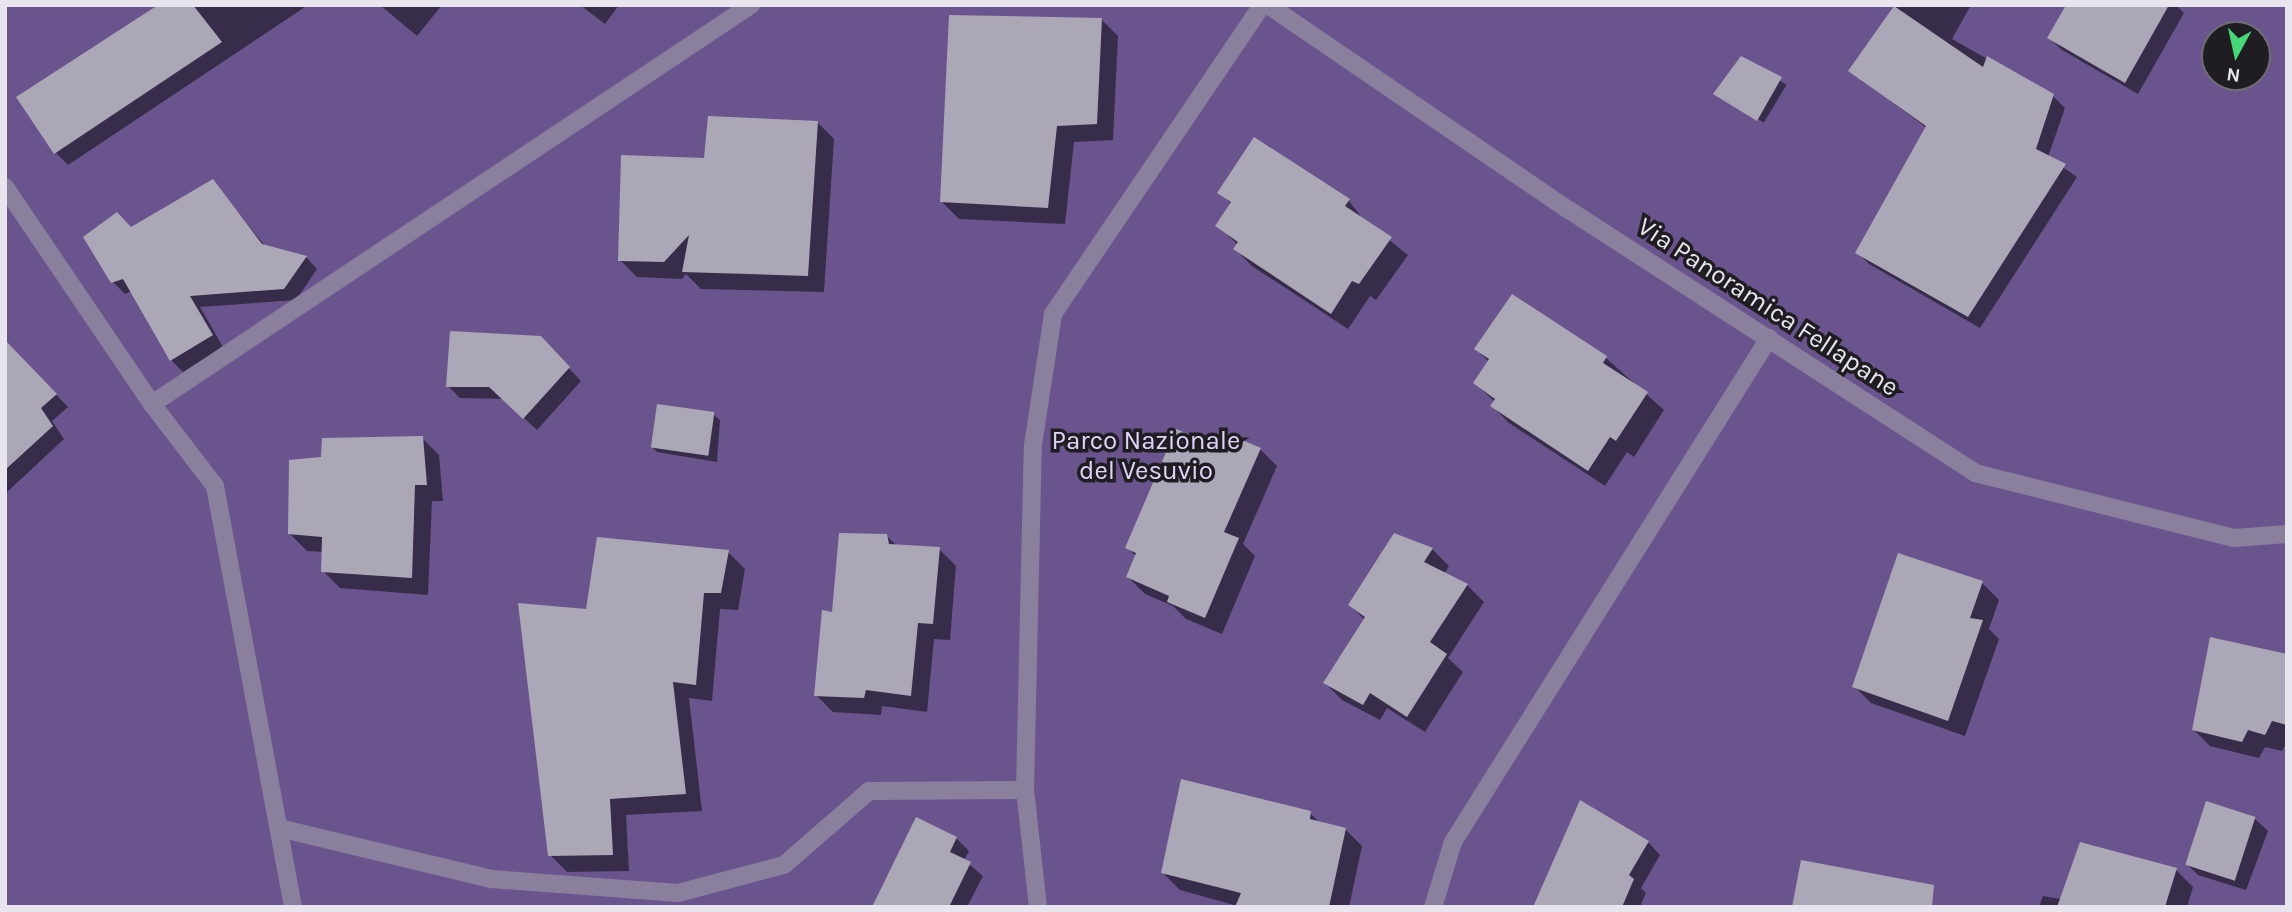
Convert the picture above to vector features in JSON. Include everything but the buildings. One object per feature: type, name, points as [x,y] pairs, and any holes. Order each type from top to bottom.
[{"type":"street","points":[[152,404],[751,5]]},
{"type":"street","points":[[1038,907],[1026,790],[1033,445],[1053,314],[1262,5]]},
{"type":"street","name":"Via Panoramica Fellapane","points":[[1268,5],[1569,210],[1975,472],[2234,538],[2287,534]]},
{"type":"street","points":[[5,187],[152,404],[215,486],[293,907]]},
{"type":"street","points":[[1433,907],[1453,842],[1769,338]]},
{"type":"street","points":[[279,828],[492,879],[678,893],[784,865],[869,791],[1026,790]]},
{"type":"green space","name":"Parco Nazionale del Vesuvio","points":[[5,5],[2287,5],[2287,907],[5,907]]}]
